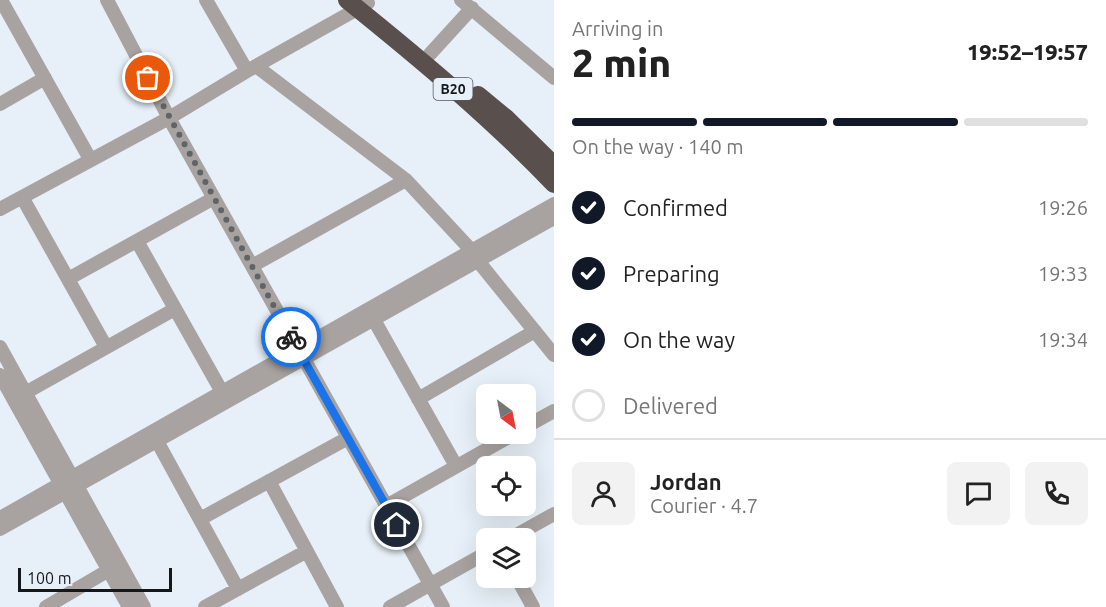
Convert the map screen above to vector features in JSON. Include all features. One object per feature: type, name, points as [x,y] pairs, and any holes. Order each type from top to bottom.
[{"type":"highway","name":"B20","points":[[359,3],[430,54],[506,118],[554,165]]},
{"type":"highway","name":"B20","points":[[359,3],[524,152],[554,184]]},
{"type":"street","points":[[1,0],[90,159]]},
{"type":"street","points":[[107,0],[169,118],[443,607]]},
{"type":"street","points":[[206,0],[252,68],[406,180],[475,256],[554,356]]},
{"type":"street","points":[[0,209],[169,118],[359,3]]},
{"type":"street","points":[[430,54],[467,4],[554,78]]},
{"type":"street","points":[[0,104],[45,78]]},
{"type":"street","points":[[252,266],[406,180]]},
{"type":"street","points":[[22,197],[106,347]]},
{"type":"street","points":[[68,279],[214,198]]},
{"type":"street","points":[[475,256],[554,204]]},
{"type":"street","points":[[0,518],[158,441],[371,314],[475,256],[554,218]]},
{"type":"street","points":[[137,241],[222,392]]},
{"type":"street","points":[[25,393],[175,309]]},
{"type":"street","points":[[371,314],[456,466]]},
{"type":"street","points":[[418,399],[535,331]]},
{"type":"street","points":[[0,347],[3,370],[69,485],[144,607]]},
{"type":"street","points":[[0,529],[222,392],[301,354]]},
{"type":"street","points":[[3,370],[25,393],[109,570],[129,607]]},
{"type":"street","points":[[536,421],[554,411]]},
{"type":"street","points":[[200,519],[348,438]]},
{"type":"street","points":[[158,441],[238,589]]},
{"type":"street","points":[[386,506],[496,444]]},
{"type":"street","points":[[268,481],[337,607]]},
{"type":"street","points":[[529,528],[554,514]]},
{"type":"street","points":[[205,607],[307,551]]},
{"type":"street","points":[[390,607],[476,559]]},
{"type":"street","points":[[46,607],[109,570]]},
{"type":"street","points":[[523,588],[533,607]]},
{"type":"way so far","points":[[148,78],[291,337]]},
{"type":"route","points":[[291,337],[397,525]]}]
